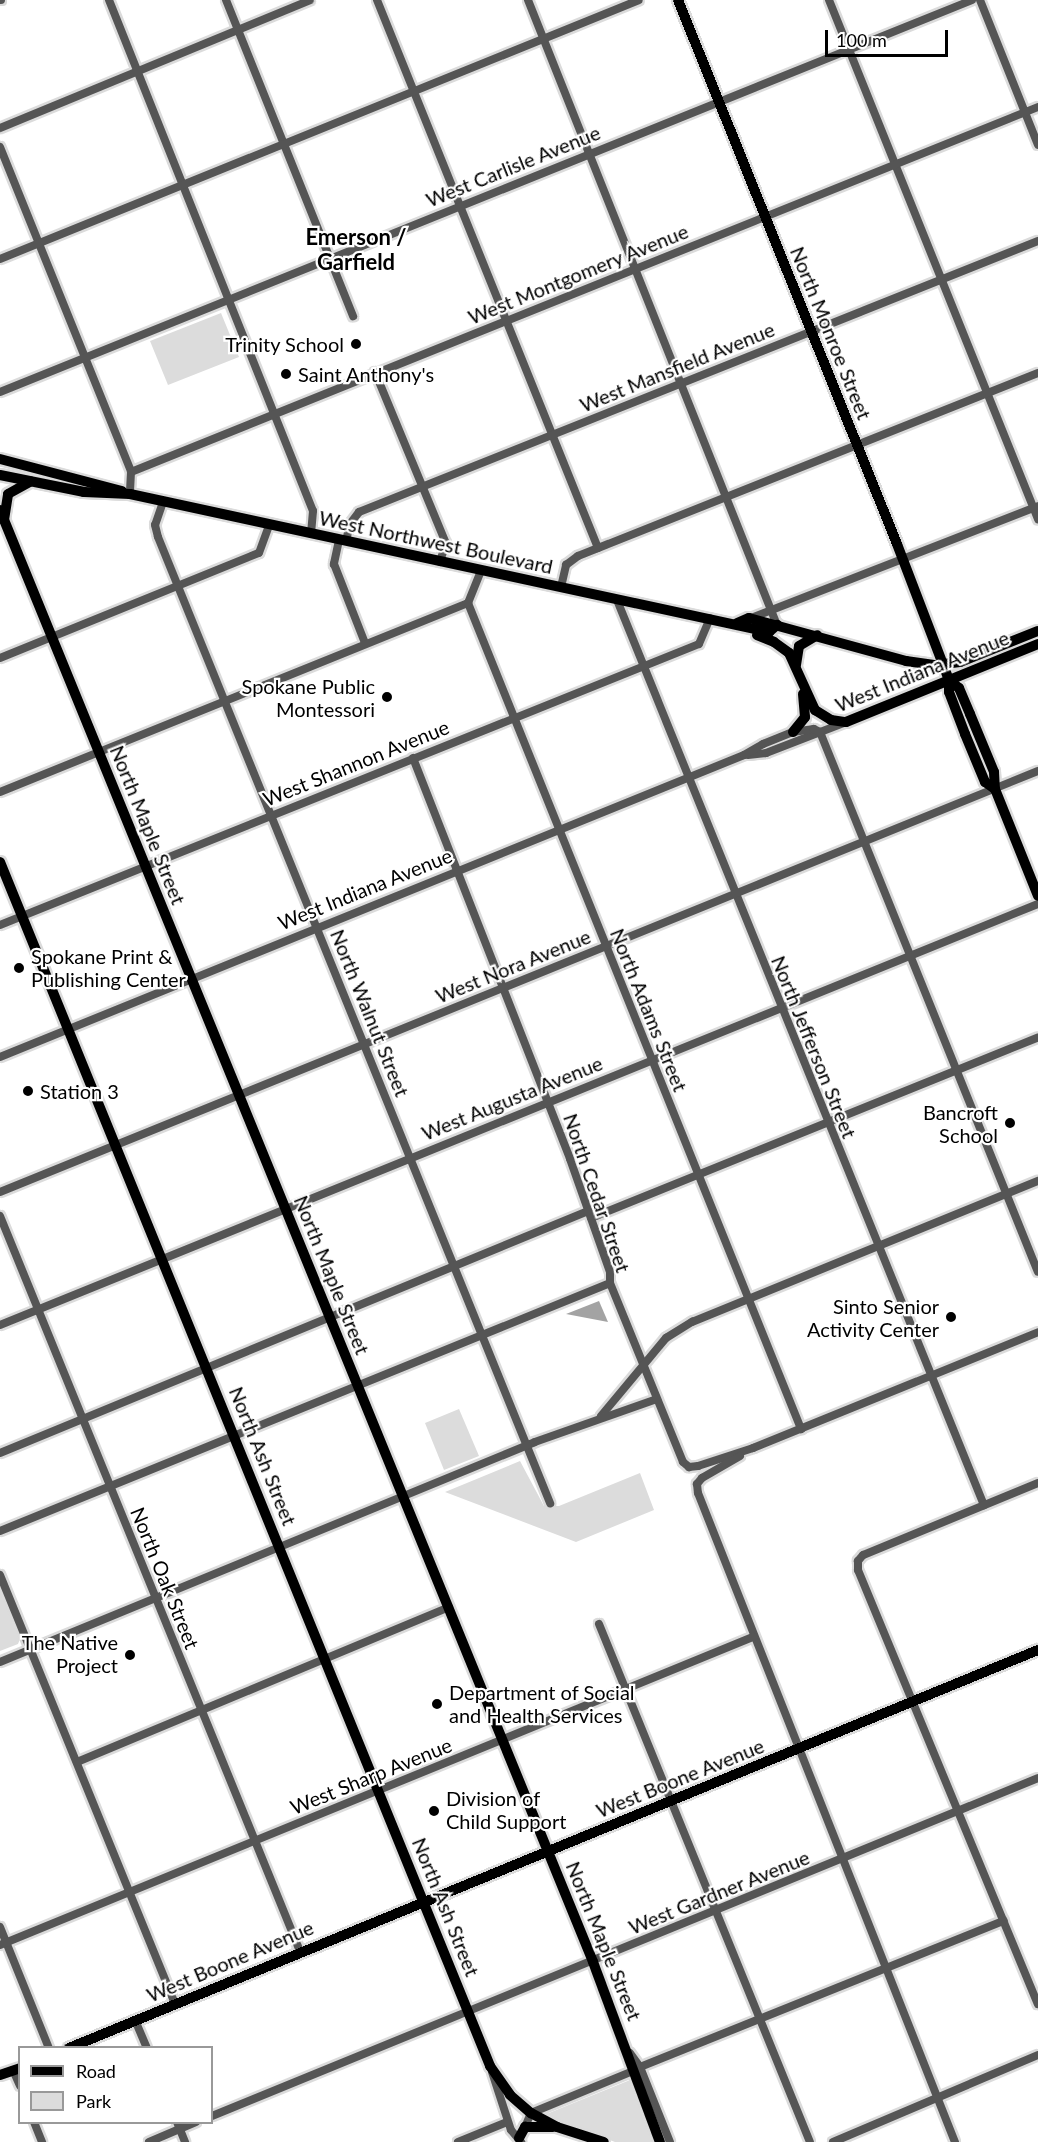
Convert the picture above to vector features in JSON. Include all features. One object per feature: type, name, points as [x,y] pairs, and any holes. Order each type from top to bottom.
[{"type":"main road","name":"North Monroe Street","points":[[678,0],[944,665],[949,680],[949,693],[985,782],[994,789],[1038,896]]},
{"type":"main road","points":[[0,459],[100,483],[130,495]]},
{"type":"main road","points":[[0,475],[84,492],[130,495]]},
{"type":"main road","points":[[2,515],[8,494],[31,481]]},
{"type":"main road","name":"West Northwest Boulevard","points":[[130,495],[735,624],[747,633],[780,645],[789,654],[800,681],[822,717],[846,722]]},
{"type":"main road","name":"North Maple Street","points":[[2,515],[637,2069],[660,2142]]},
{"type":"main road","points":[[735,624],[749,618],[818,635],[906,661],[944,665]]},
{"type":"main road","points":[[735,624],[769,632],[777,625]]},
{"type":"main road","name":"West Indiana Avenue","points":[[944,665],[1038,631]]},
{"type":"main road","points":[[796,669],[799,646],[818,635]]},
{"type":"main road","name":"West Indiana Avenue","points":[[846,722],[1038,644]]},
{"type":"main road","points":[[793,732],[805,717],[800,681]]},
{"type":"main road","name":"North Ash Street","points":[[0,862],[70,1029],[490,2066],[510,2095],[531,2113]]},
{"type":"main road","name":"West Boone Avenue","points":[[74,2046],[300,1951],[1038,1650]]},
{"type":"main road","points":[[0,2076],[16,2069]]},
{"type":"main road","points":[[531,2113],[557,2127],[604,2142]]},
{"type":"main road","points":[[520,2140],[525,2127],[557,2127]]},
{"type":"street","points":[[109,0],[313,511],[311,534]]},
{"type":"street","points":[[226,0],[353,316]]},
{"type":"street","points":[[0,128],[310,0]]},
{"type":"street","points":[[377,0],[598,548]]},
{"type":"street","points":[[528,0],[777,625]]},
{"type":"street","points":[[0,259],[182,183],[639,0]]},
{"type":"street","points":[[830,0],[988,394],[1036,507],[1038,519]]},
{"type":"street","name":"West Carlisle Avenue","points":[[0,392],[719,100],[972,0]]},
{"type":"street","points":[[980,0],[1038,145]]},
{"type":"street","name":"West Montgomery Avenue","points":[[131,472],[1038,107]]},
{"type":"street","points":[[0,147],[131,472],[130,495]]},
{"type":"street","name":"West Mansfield Avenue","points":[[343,540],[350,524],[359,512],[1038,241]]},
{"type":"street","points":[[375,372],[446,543],[440,562]]},
{"type":"street","points":[[561,587],[566,565],[598,548],[1038,373]]},
{"type":"street","name":"North Walnut Street","points":[[163,502],[155,529],[456,1265],[550,1503]]},
{"type":"street","points":[[749,618],[903,561],[1036,507]]},
{"type":"street","points":[[0,658],[259,553],[269,525]]},
{"type":"street","points":[[343,540],[334,564],[365,643]]},
{"type":"street","points":[[0,792],[468,603],[481,570]]},
{"type":"street","name":"North Jefferson Street","points":[[617,600],[826,1122],[984,1505]]},
{"type":"street","name":"North Adams Street","points":[[468,603],[604,946],[801,1429]]},
{"type":"street","name":"West Shannon Avenue","points":[[0,925],[699,644],[710,618]]},
{"type":"street","name":"West Indiana Avenue","points":[[744,755],[766,753],[846,722]]},
{"type":"street","name":"West Indiana Avenue","points":[[0,1058],[689,778],[793,732],[820,732]]},
{"type":"street","points":[[820,732],[1038,1272]]},
{"type":"street","name":"North Cedar Street","points":[[413,758],[590,1214],[611,1275],[609,1283],[683,1462],[689,1467],[753,1448]]},
{"type":"street","name":"West Nora Avenue","points":[[0,1192],[116,1143],[1038,771]]},
{"type":"street","name":"West Augusta Avenue","points":[[0,1325],[411,1156],[911,957],[1038,904]]},
{"type":"street","points":[[0,1453],[456,1265],[697,1174],[1038,1037]]},
{"type":"street","points":[[600,1416],[666,1338],[692,1322],[1038,1180]]},
{"type":"street","name":"North Oak Street","points":[[0,1216],[300,1951]]},
{"type":"street","points":[[0,1531],[609,1283]]},
{"type":"street","points":[[955,2142],[753,1637],[697,1484],[753,1448],[1038,1332]]},
{"type":"street","points":[[0,1662],[527,1445],[600,1416],[657,1399]]},
{"type":"street","points":[[1038,1483],[864,1555],[858,1561],[858,1570],[1038,2004]]},
{"type":"street","points":[[0,1575],[175,2003]]},
{"type":"street","points":[[77,1762],[449,1606]]},
{"type":"street","points":[[599,1624],[810,2142]]},
{"type":"street","name":"West Sharp Avenue","points":[[3,1943],[753,1637]]},
{"type":"street","name":"West Gardner Avenue","points":[[213,2116],[1038,1778]]},
{"type":"street","points":[[525,2127],[531,2113],[1004,1922]]},
{"type":"street","points":[[0,1927],[3,1943],[48,2046]]},
{"type":"street","points":[[135,2020],[146,2046]]},
{"type":"street","points":[[833,2142],[1038,2055]]},
{"type":"street","name":"North Ash Street","points":[[490,2066],[507,2122],[520,2140]]},
{"type":"street","name":"North Maple Street","points":[[637,2069],[670,2142]]},
{"type":"street","points":[[458,2142],[507,2122]]},
{"type":"street","points":[[35,2124],[42,2142]]},
{"type":"street","points":[[149,2142],[179,2126],[185,2142]]},
{"type":"green space","points":[[221,313],[239,357],[168,385],[150,341]]},
{"type":"green space","points":[[459,1409],[479,1456],[444,1470],[425,1423]]},
{"type":"green space","points":[[520,1461],[544,1506],[559,1506],[640,1473],[654,1510],[576,1542],[445,1492]]},
{"type":"green space","points":[[0,1590],[20,1639],[18,1644],[0,1651]]},
{"type":"green space","points":[[630,2080],[653,2142],[615,2142],[544,2115]]},
{"type":"shaded area","points":[[599,1301],[608,1322],[566,1314]]},
{"type":"place","name":"Trinity School","points":[[356,344]]},
{"type":"place","name":"Saint Anthony's","points":[[286,374]]},
{"type":"place","name":"Spokane Public Montessori","points":[[387,697]]},
{"type":"place","name":"Spokane Print & Publishing Center","points":[[19,968]]},
{"type":"place","name":"Station 3","points":[[28,1091]]},
{"type":"place","name":"Bancroft School","points":[[1010,1123]]},
{"type":"place","name":"Sinto Senior Activity Center","points":[[951,1317]]},
{"type":"place","name":"The Native Project","points":[[130,1655]]},
{"type":"place","name":"Department of Social and Health Services","points":[[437,1704]]},
{"type":"place","name":"Division of Child Support","points":[[434,1811]]},
{"type":"district","name":"Emerson / Garfield","points":[[356,248]]}]
